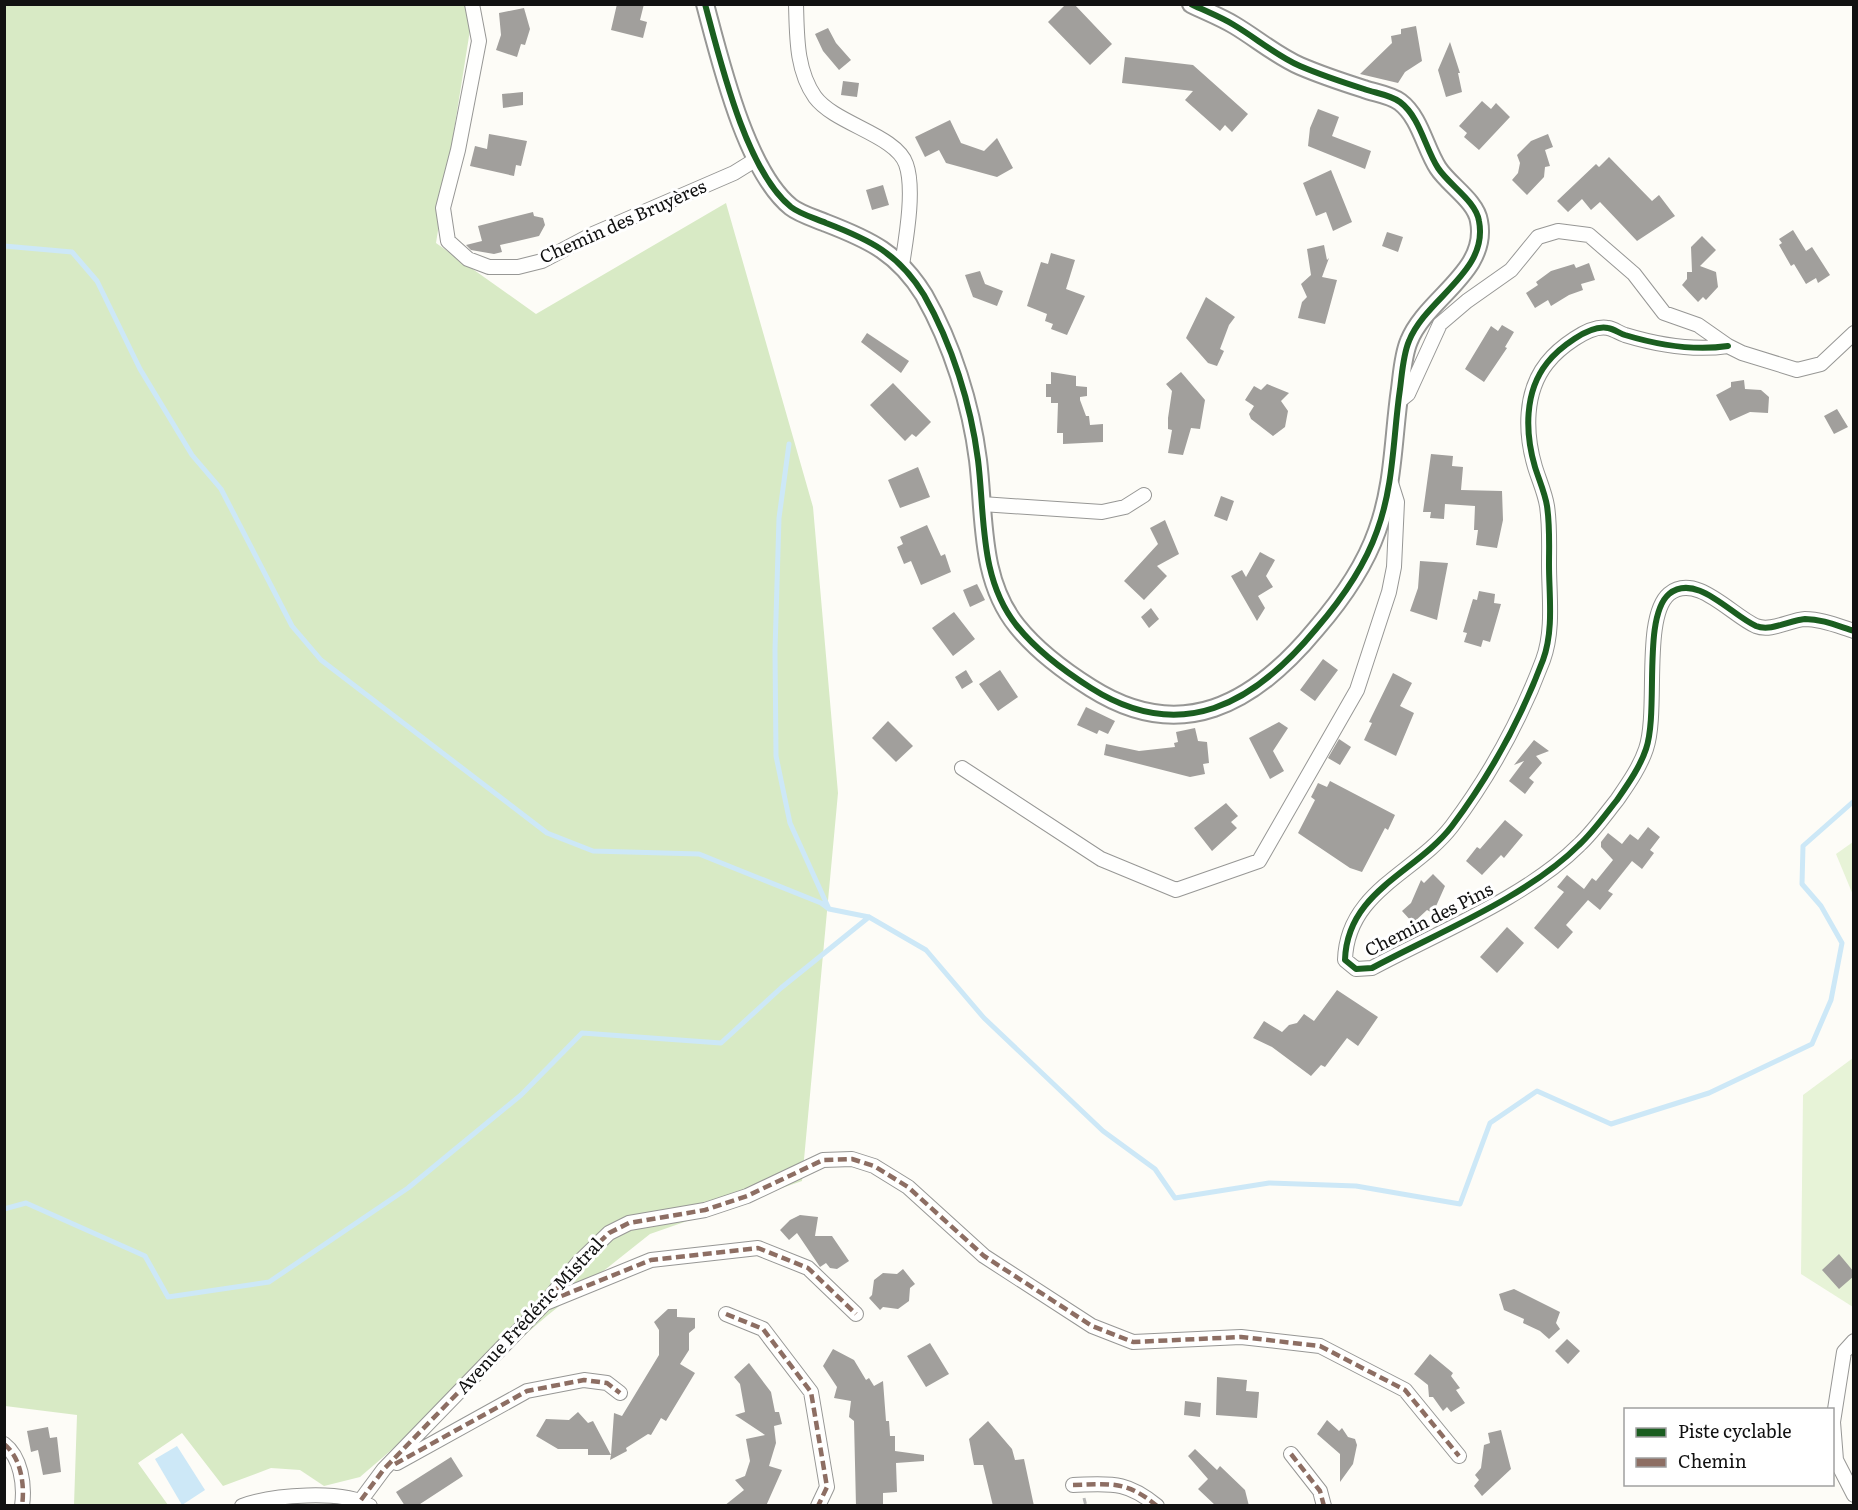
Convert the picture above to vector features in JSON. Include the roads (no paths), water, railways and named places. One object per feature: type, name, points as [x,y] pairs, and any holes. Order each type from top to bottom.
[{"type":"street","name":"Chemin des Bruyères","points":[[472,4],[479,41],[458,150],[443,208],[448,241],[468,259],[489,267],[518,267],[542,261],[755,160]]},
{"type":"street","points":[[705,4],[755,160],[771,186],[793,210],[880,246],[902,265],[925,297],[948,350],[970,412],[982,504],[985,549],[991,576],[1002,603],[1014,623],[1067,674],[1110,700],[1143,712],[1166,717],[1185,716],[1220,706],[1250,691],[1305,643],[1335,607],[1364,563],[1378,529],[1391,483],[1398,402],[1408,342],[1437,300],[1471,266],[1480,245],[1479,216],[1438,169],[1417,125],[1399,100],[1336,81],[1294,64],[1230,23],[1191,4]]},
{"type":"street","points":[[796,4],[798,58],[815,97],[839,117],[884,140],[906,163],[909,203],[902,265]]},
{"type":"street","points":[[1398,402],[1408,394],[1440,324],[1467,301],[1511,270],[1538,237],[1558,231],[1589,235],[1634,274],[1664,313],[1698,325],[1728,346],[1797,370],[1821,364],[1854,333]]},
{"type":"street","name":"Chemin des Pins","points":[[1728,346],[1704,349],[1685,347],[1651,341],[1607,327],[1593,330],[1563,345],[1546,364],[1533,386],[1529,413],[1529,441],[1546,503],[1550,534],[1551,597],[1545,654],[1503,752],[1477,792],[1449,830],[1375,894],[1357,918],[1345,940],[1345,960],[1356,969],[1372,968],[1512,894],[1579,846],[1624,790],[1646,751],[1652,730],[1655,623],[1659,606],[1677,590],[1692,587],[1760,628],[1805,619],[1830,623],[1854,631]]},
{"type":"street","points":[[962,768],[1101,859],[1176,890],[1259,861],[1357,690],[1389,591],[1394,567],[1397,502],[1391,483]]},
{"type":"street","points":[[982,504],[1102,512],[1125,507],[1144,495]]},
{"type":"street","name":"Avenue Frédéric Mistral","points":[[365,1503],[384,1469],[546,1302],[578,1263],[609,1233],[629,1223],[705,1210],[747,1196],[823,1160],[852,1159],[874,1166],[908,1187],[984,1256],[1092,1326],[1133,1342],[1241,1337],[1320,1347],[1405,1390],[1459,1456]]},
{"type":"street","points":[[546,1302],[651,1260],[758,1248],[808,1268],[856,1314]]},
{"type":"street","points":[[726,1314],[762,1329],[811,1392],[827,1487],[818,1506]]},
{"type":"street","points":[[1834,1416],[1844,1352],[1854,1341]]},
{"type":"street","points":[[384,1469],[527,1391],[584,1380],[607,1383],[620,1393]]},
{"type":"street","points":[[1834,1435],[1836,1460],[1854,1495]]},
{"type":"street","points":[[4,1444],[14,1452],[17,1461],[22,1479],[22,1506]]},
{"type":"street","points":[[1291,1454],[1320,1491],[1324,1506]]},
{"type":"street","points":[[1073,1485],[1097,1486],[1116,1483],[1142,1492],[1157,1506]]},
{"type":"street","points":[[242,1506],[284,1496],[365,1503]]},
{"type":"water","points":[[177,1446],[205,1490],[182,1505],[155,1459]]},
{"type":"waterway","points":[[4,246],[72,252],[97,281],[140,369],[192,455],[221,489],[292,626],[321,660],[547,833],[593,851],[699,854],[821,903],[829,909],[869,917],[926,950],[984,1018],[1103,1131],[1155,1169],[1175,1198],[1269,1183],[1356,1186],[1460,1204],[1490,1123],[1537,1091],[1611,1124],[1709,1093],[1812,1044],[1831,1000],[1842,943],[1821,906],[1802,884],[1803,846],[1854,801]]},
{"type":"waterway","points":[[789,444],[779,518],[775,650],[776,756],[790,823],[829,909]]},
{"type":"waterway","points":[[4,1209],[26,1203],[145,1256],[168,1297],[269,1282],[408,1188],[521,1095],[582,1033],[721,1043],[781,988],[869,917]]}]
